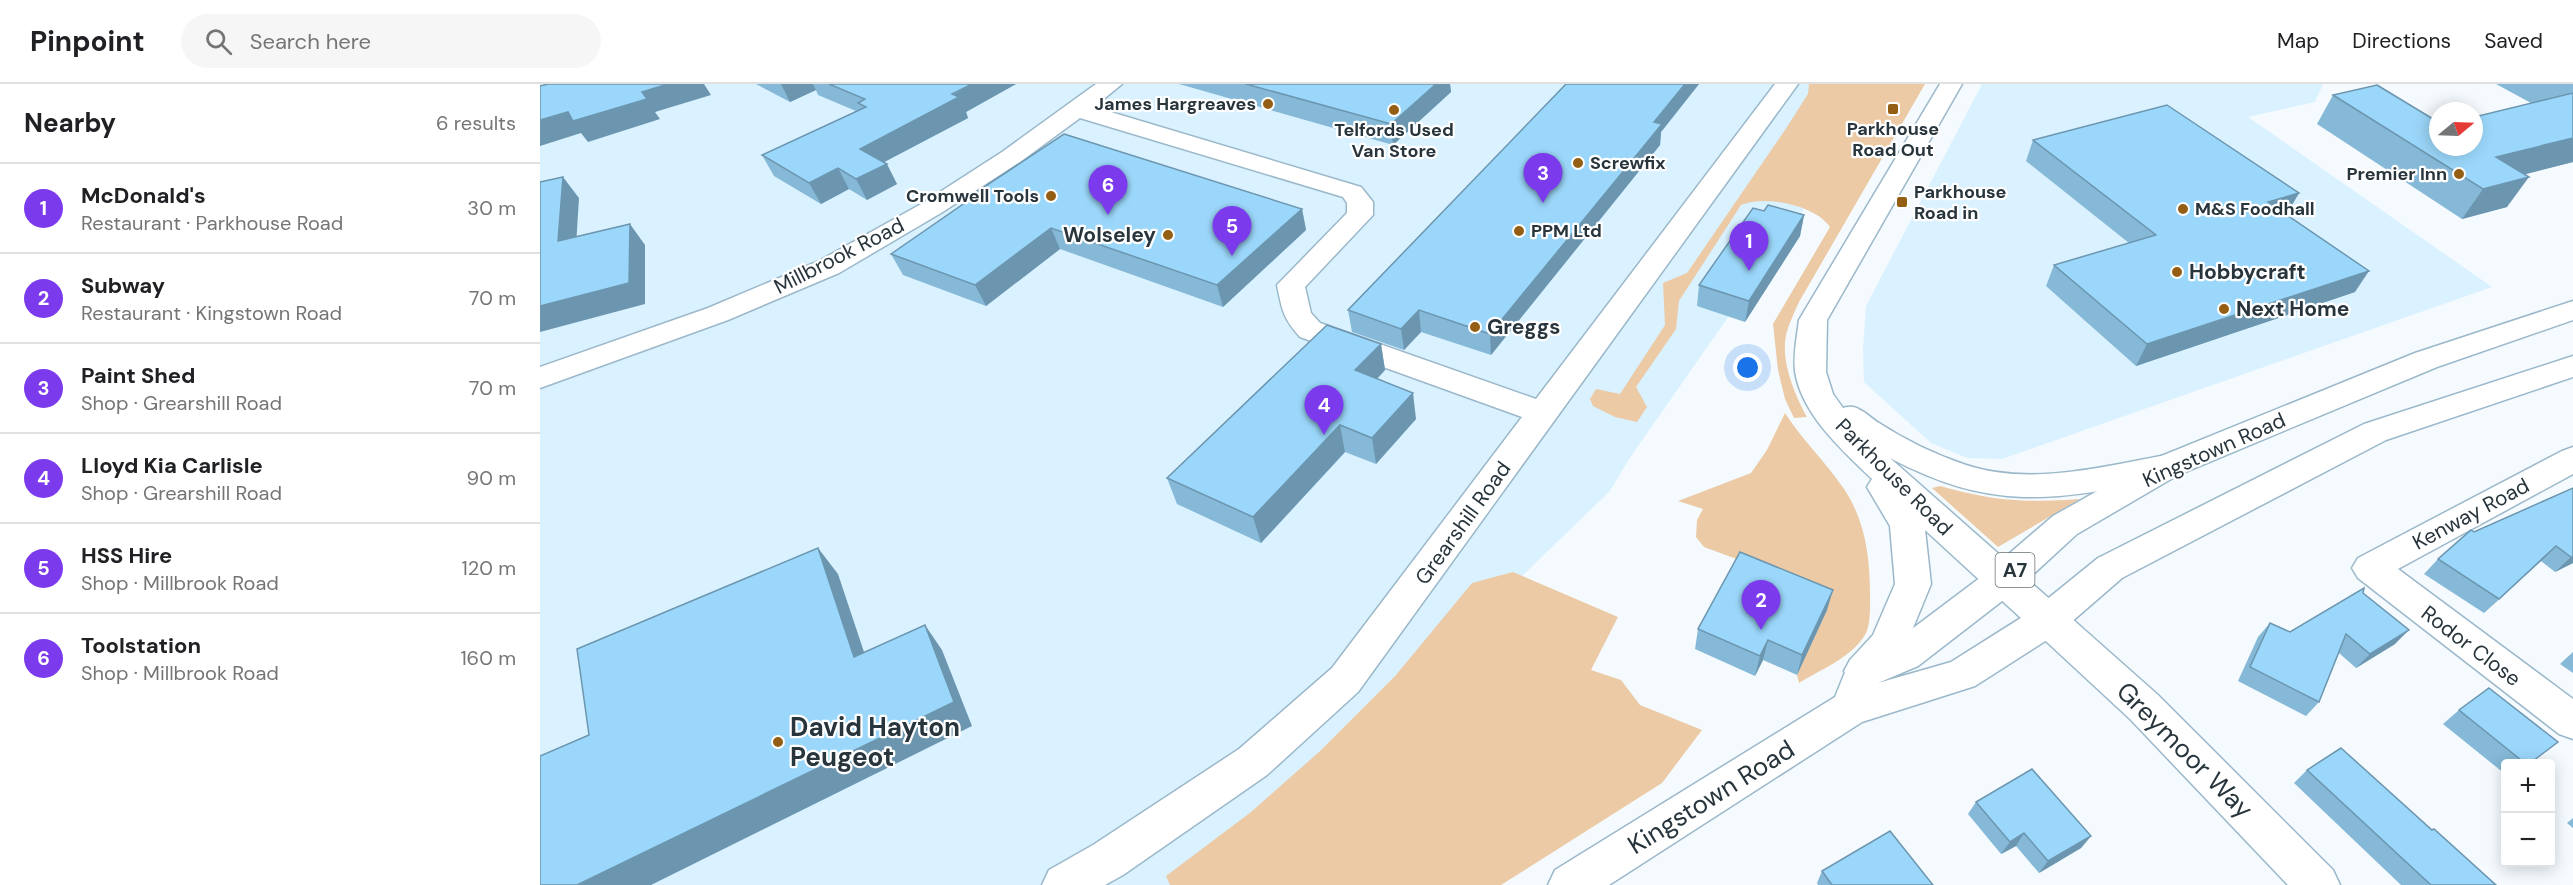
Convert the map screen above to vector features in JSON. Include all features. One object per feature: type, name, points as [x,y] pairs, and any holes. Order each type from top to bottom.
[{"type":"street","name":"Millbrook Road","points":[[540,378],[718,314],[829,267],[932,208],[1011,157],[1111,84]]},
{"type":"street","name":"Grearshill Road","points":[[1064,885],[1108,860],[1253,762],[1345,680],[1786,84]]},
{"type":"street","name":"Parkhouse Road","points":[[1951,84],[1813,320],[1809,351],[1812,380],[1831,414],[1863,452],[2002,581],[2048,620]]},
{"type":"street","points":[[1075,110],[1352,192],[1360,202],[1360,215],[1291,285],[1297,316],[1310,330],[1543,412]]},
{"type":"street","name":"Kingstown Road","points":[[1863,671],[1905,655],[2002,581],[2066,525],[2166,467],[2426,360],[2573,310]]},
{"type":"street","name":"Kingstown Road","points":[[1570,885],[1851,708],[1962,675],[2048,620],[2110,568],[2375,432],[2573,366]]},
{"type":"street","points":[[1812,380],[1860,428],[1927,463],[1980,481],[2041,486],[2088,482],[2166,467]]},
{"type":"street","points":[[1851,708],[1863,671],[1887,645],[1912,584],[1907,525],[1863,452]]},
{"type":"street","name":"Kenway Road","points":[[2370,568],[2573,459]]},
{"type":"street","name":"Rodor Close","points":[[2370,568],[2573,722]]},
{"type":"street","name":"Greymoor Way","points":[[2048,620],[2144,707],[2318,885]]},
{"type":"shaded area","points":[[540,84],[1891,84],[1629,459],[1610,491],[1256,833],[1181,885],[540,885]]},
{"type":"shaded area","points":[[1809,84],[1925,84],[1799,302],[1789,325],[1785,339],[1786,362],[1797,397],[1807,417],[1794,418],[1785,399],[1778,370],[1773,324],[1830,227],[1823,219],[1802,208],[1763,201],[1741,205],[1679,301],[1676,329],[1636,387],[1647,407],[1637,422],[1615,417],[1593,406],[1590,399],[1596,389],[1620,394],[1665,325],[1663,283],[1687,273],[1785,130],[1808,94]]},
{"type":"shaded area","points":[[1982,84],[2323,84],[2315,102],[2248,117],[2492,287],[2002,459],[1967,458],[1931,443],[1864,382],[1863,349],[1866,306]]},
{"type":"shaded area","points":[[1785,413],[1837,479],[1851,501],[1865,539],[1870,580],[1870,615],[1865,635],[1844,656],[1799,683],[1797,675],[1826,610],[1742,561],[1704,547],[1696,537],[1697,520],[1703,509],[1678,501],[1751,473],[1767,450]]},
{"type":"shaded area","points":[[1940,486],[2009,500],[2080,499],[1998,547],[1932,488]]},
{"type":"shaded area","points":[[1513,572],[1618,617],[1591,670],[1621,680],[1640,705],[1702,730],[1662,783],[1501,885],[1170,885],[1166,876],[1251,812],[1319,752],[1396,675],[1472,583]]},
{"type":"building","points":[[548,84],[668,84],[642,92],[647,99],[573,121],[568,112],[540,120],[540,86]]},
{"type":"building","points":[[829,84],[972,84],[952,94],[959,97],[860,149],[887,164],[856,179],[838,168],[809,183],[762,155],[866,107],[858,103],[865,99]]},
{"type":"building","points":[[1246,84],[1436,84],[1391,124]]},
{"type":"building","points":[[1566,84],[1685,84],[1654,122],[1662,124],[1490,334],[1419,310],[1401,329],[1348,310]]},
{"type":"building","points":[[2377,85],[2429,117],[2429,155],[2333,95]]},
{"type":"building","points":[[2573,93],[2573,138],[2496,157],[2529,177],[2483,189],[2430,156],[2483,156],[2483,115]]},
{"type":"building","points":[[2167,105],[2299,193],[2268,202],[2369,271],[2147,344],[2054,265],[2156,235],[2033,140]]},
{"type":"building","points":[[1064,134],[1302,209],[1217,285],[1051,228],[975,285],[891,254],[969,200],[966,199]]},
{"type":"building","points":[[563,177],[558,241],[630,224],[629,283],[540,306],[540,182]]},
{"type":"building","points":[[1768,205],[1804,215],[1749,301],[1699,285],[1753,208],[1764,211]]},
{"type":"building","points":[[1327,325],[1381,344],[1355,370],[1413,393],[1372,438],[1340,425],[1253,517],[1167,478]]},
{"type":"building","points":[[2573,488],[2573,557],[2556,546],[2499,599],[2438,559],[2471,530],[2474,532]]},
{"type":"building","name":"David Hayton Peugeot","points":[[818,548],[854,657],[925,625],[954,702],[577,885],[540,885],[540,756],[589,735],[577,649]]},
{"type":"building","points":[[1740,552],[1833,590],[1802,655],[1768,640],[1760,656],[1698,629]]},
{"type":"building","points":[[2364,588],[2363,593],[2409,630],[2370,654],[2346,634],[2319,702],[2250,667],[2270,623],[2290,632]]},
{"type":"building","points":[[2489,688],[2558,742],[2536,759],[2520,759],[2459,710]]},
{"type":"building","points":[[2341,748],[2496,885],[2431,885],[2307,770]]},
{"type":"building","points":[[2032,769],[2091,836],[2048,861],[2024,833],[2010,842],[1976,802]]},
{"type":"building","points":[[1890,831],[1933,885],[1832,885],[1822,871]]},
{"type":"place","name":"James Hargreaves","points":[[1268,104]]},
{"type":"place","name":"Parkhouse Road Out","points":[[1893,109]]},
{"type":"place","name":"Telfords Used Van Store","points":[[1394,110]]},
{"type":"place","name":"Screwfix","points":[[1578,163]]},
{"type":"place","name":"Premier Inn","points":[[2459,174]]},
{"type":"place","name":"Cromwell Tools","points":[[1051,196]]},
{"type":"place","name":"Parkhouse Road in","points":[[1902,202]]},
{"type":"place","name":"Paint Shed","points":[[1543,203]]},
{"type":"place","name":"M&S Foodhall","points":[[2183,209]]},
{"type":"place","name":"Toolstation","points":[[1108,215]]},
{"type":"place","name":"PPM Ltd","points":[[1519,231]]},
{"type":"place","name":"Wolseley","points":[[1168,235]]},
{"type":"place","name":"HSS Hire","points":[[1232,256]]},
{"type":"place","name":"McDonald's","points":[[1749,271]]},
{"type":"place","name":"Hobbycraft","points":[[2177,272]]},
{"type":"place","name":"Next Home","points":[[2224,309]]},
{"type":"place","name":"Greggs","points":[[1475,327]]},
{"type":"place","name":"Lloyd Kia Carlisle","points":[[1324,435]]},
{"type":"place","name":"Subway","points":[[1761,630]]},
{"type":"place","name":"David Hayton Peugeot","points":[[778,742]]}]
